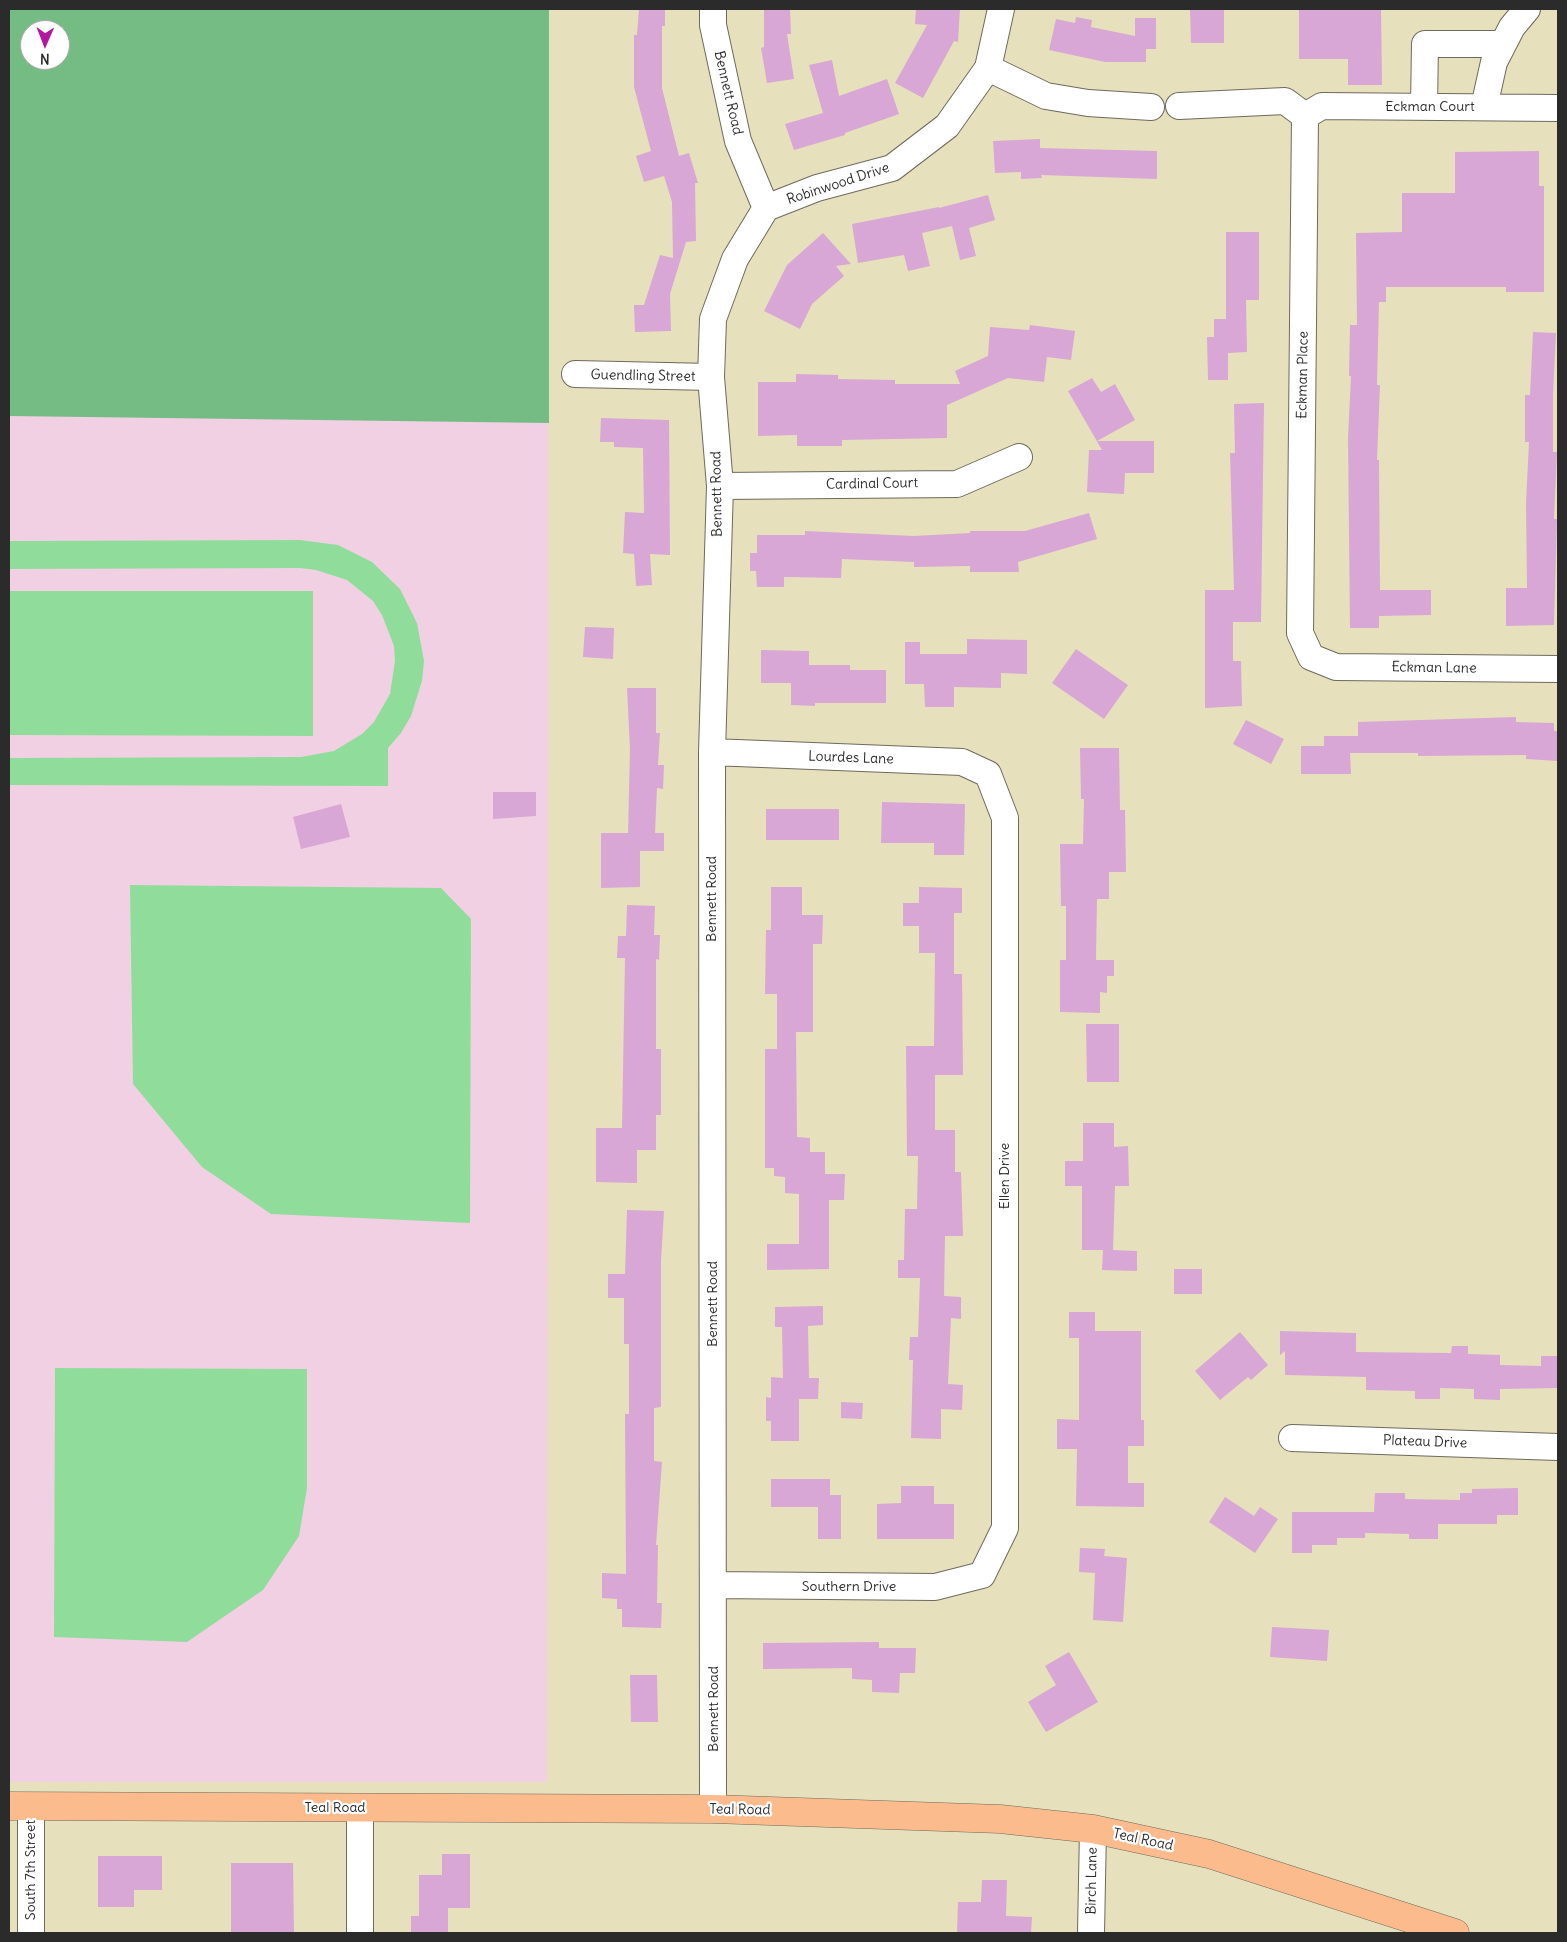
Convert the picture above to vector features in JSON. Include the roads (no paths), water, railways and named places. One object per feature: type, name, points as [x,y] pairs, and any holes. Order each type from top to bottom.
[{"type":"main road","name":"Teal Road","points":[[20,1806],[713,1809],[1000,1819],[1093,1829],[1209,1854],[1455,1933]]},
{"type":"street","name":"Bennett Road","points":[[713,9],[713,26],[738,141],[766,208],[735,259],[714,319],[711,377],[720,486],[712,752],[713,1809]]},
{"type":"street","name":"Robinwood Drive","points":[[766,208],[816,188],[892,168],[947,126],[988,68],[1002,9]]},
{"type":"street","points":[[1484,107],[1494,62],[1512,27],[1527,9]]},
{"type":"street","points":[[1424,107],[1425,44],[1504,44]]},
{"type":"street","points":[[988,68],[1046,96],[1088,103],[1151,107]]},
{"type":"street","points":[[1179,106],[1295,108]]},
{"type":"street","name":"Eckman Court","points":[[1295,108],[1322,106],[1558,108]]},
{"type":"street","name":"Eckman Place","points":[[1295,108],[1300,632],[1311,657]]},
{"type":"street","name":"Guendling Street","points":[[575,374],[711,377]]},
{"type":"street","name":"Cardinal Court","points":[[720,486],[957,484],[1019,457]]},
{"type":"street","name":"Eckman Lane","points":[[1311,657],[1336,667],[1558,669]]},
{"type":"street","name":"Lourdes Lane","points":[[712,752],[962,762],[988,774]]},
{"type":"street","name":"Ellen Drive","points":[[982,1575],[1005,1528],[1005,818],[988,774]]},
{"type":"street","name":"Plateau Drive","points":[[1292,1438],[1558,1447]]},
{"type":"street","name":"Southern Drive","points":[[714,1586],[935,1587],[982,1575]]},
{"type":"street","name":"South 7th Street","points":[[20,1806],[31,1933]]},
{"type":"street","points":[[360,1808],[360,1933]]},
{"type":"street","name":"Birch Lane","points":[[1091,1933],[1093,1829]]}]
